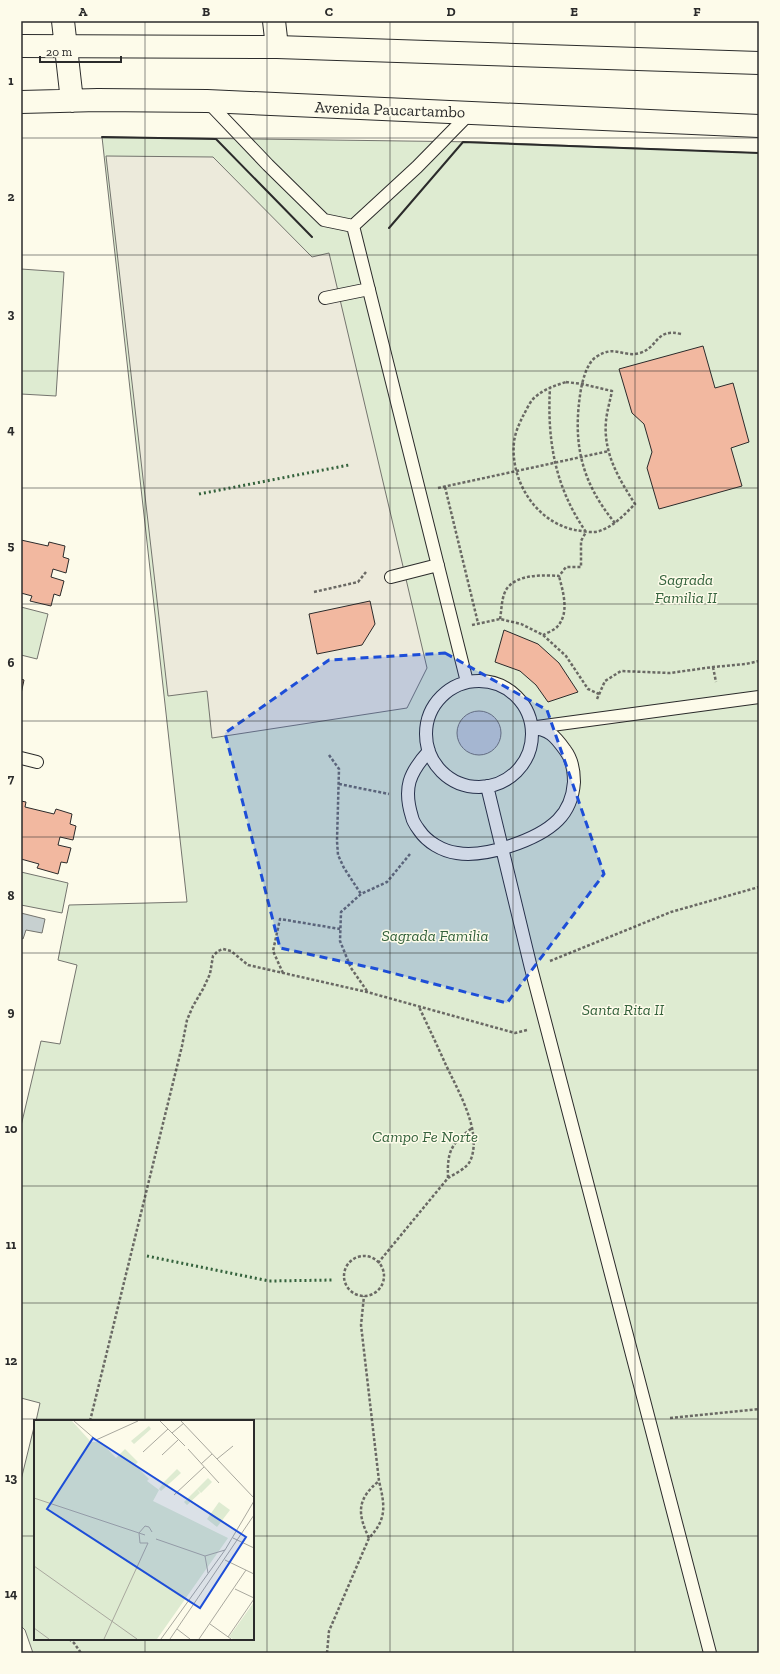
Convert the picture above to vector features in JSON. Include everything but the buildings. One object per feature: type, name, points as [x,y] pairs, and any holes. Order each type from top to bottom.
[{"type":"main road","points":[[63,21],[72,101]]},
{"type":"main road","points":[[274,21],[277,47]]},
{"type":"main road","points":[[21,46],[277,47],[759,63]]},
{"type":"main road","name":"Avenida Paucartambo","points":[[21,102],[207,101],[759,126]]},
{"type":"lane","points":[[207,101],[268,165],[324,220],[353,226]]},
{"type":"lane","points":[[353,226],[417,167],[471,113]]},
{"type":"lane","points":[[353,226],[467,682]]},
{"type":"lane","points":[[325,298],[369,289]]},
{"type":"lane","points":[[391,577],[438,564]]},
{"type":"lane","points":[[485,681],[503,686],[517,697],[527,712],[532,728],[531,745],[524,761],[514,774],[499,783],[475,787],[462,784],[450,778],[438,767],[430,752],[426,734],[429,716],[438,701],[451,688],[467,682],[485,681]]},
{"type":"lane","points":[[532,728],[759,697]]},
{"type":"lane","points":[[430,752],[416,765],[409,783],[407,802],[413,821],[424,837],[439,848],[457,854],[502,849],[546,830],[559,819],[567,808],[574,791],[574,772],[569,755],[558,740],[543,729],[532,728]]},
{"type":"lane","points":[[21,758],[37,762]]},
{"type":"lane","points":[[487,786],[531,968],[710,1653]]},
{"type":"path","points":[[615,523],[604,510],[594,493],[585,475],[580,457],[578,418],[582,384],[589,365],[594,358],[604,351],[615,350],[626,354],[639,353],[649,349],[661,336],[671,332],[681,334]]},
{"type":"path","points":[[566,382],[612,391],[606,422],[606,436],[609,451],[621,481],[635,504],[615,523],[601,531],[586,532],[562,527],[545,516],[527,497],[516,471],[514,443],[518,426],[533,399],[550,386],[566,382]]},
{"type":"path","points":[[550,386],[549,425],[555,463],[567,501],[586,532]]},
{"type":"path","points":[[420,492],[609,451]]},
{"type":"path","points":[[445,487],[478,623]]},
{"type":"path","points":[[559,576],[566,568],[581,567],[581,541],[586,532]]},
{"type":"path","points":[[314,592],[358,582],[366,572]]},
{"type":"path","points":[[500,619],[503,599],[509,587],[524,578],[541,575],[559,576]]},
{"type":"path","points":[[543,635],[556,628],[564,615],[563,595],[559,576]]},
{"type":"path","points":[[455,631],[478,623],[500,619],[522,624],[543,635],[566,656],[588,689],[599,694]]},
{"type":"path","points":[[587,720],[605,681],[621,671],[670,673],[746,664],[759,661]]},
{"type":"path","points":[[329,755],[339,769],[338,855],[361,894]]},
{"type":"path","points":[[339,784],[390,794]]},
{"type":"path","points":[[367,992],[351,968],[340,941],[341,912],[361,894],[387,882],[410,854]]},
{"type":"path","points":[[531,968],[671,912],[759,887]]},
{"type":"path","points":[[283,973],[273,951],[280,919],[340,929]]},
{"type":"path","points":[[90,1420],[181,1054],[187,1020],[210,974],[213,956],[218,951],[223,949],[231,951],[248,965],[367,992],[516,1034],[546,1025]]},
{"type":"path","points":[[378,1263],[448,1178],[462,1170],[471,1160],[474,1146],[472,1128],[464,1104],[419,1007]]},
{"type":"path","points":[[448,1178],[447,1163],[450,1150],[458,1138],[472,1128]]},
{"type":"path","points":[[360,1256],[373,1258],[378,1263],[382,1268],[383,1274],[380,1287],[371,1295],[358,1295],[347,1287],[344,1281],[345,1268],[349,1262],[360,1256]]},
{"type":"path","points":[[327,1653],[329,1631],[369,1538],[379,1527],[383,1516],[383,1500],[379,1481],[361,1325],[364,1296]]},
{"type":"path","points":[[649,1420],[759,1409]]},
{"type":"path","points":[[369,1538],[361,1515],[361,1503],[366,1493],[379,1481]]},
{"type":"path","points":[[70,1640],[81,1653]]},
{"type":"highlighted area","points":[[445,653],[547,710],[604,874],[507,1003],[377,969],[280,948],[225,733],[329,660]]},
{"type":"green space","name":"Campo Fe Norte","points":[[102,137],[480,142],[759,153],[759,1653],[33,1653],[25,1630],[21,1626],[21,1480],[34,1427],[34,1640],[254,1640],[254,1420],[36,1420],[40,1403],[21,1398],[21,1126],[41,1041],[60,1044],[77,965],[58,960],[69,905],[187,902]]},
{"type":"green space","points":[[21,269],[64,272],[56,396],[21,394]]},
{"type":"green space","points":[[21,607],[48,614],[37,659],[21,655]]},
{"type":"green space","points":[[21,872],[68,883],[62,913],[21,905]]},
{"type":"shaded area","points":[[106,156],[213,157],[312,257],[329,253],[427,668],[407,708],[212,738],[207,691],[168,696]]},
{"type":"shaded area","points":[[475,711],[483,711],[488,712],[495,717],[500,724],[500,742],[495,749],[488,754],[475,755],[467,752],[460,745],[457,737],[457,729],[460,721],[467,714]]},
{"type":"shaded area","points":[[21,913],[45,919],[42,933],[26,930],[23,939],[21,938]]},
{"type":"hedge","points":[[199,494],[349,465]]},
{"type":"hedge","points":[[147,1256],[269,1281],[334,1280]]},
{"type":"wall","points":[[102,137],[216,139],[312,237]]},
{"type":"wall","points":[[389,228],[463,142],[759,153]]},
{"type":"park label","name":"Sagrada Familia II","points":[[686,588]]},
{"type":"park label","name":"Sagrada Familia","points":[[435,935]]},
{"type":"park label","name":"Santa Rita II","points":[[623,1009]]}]
